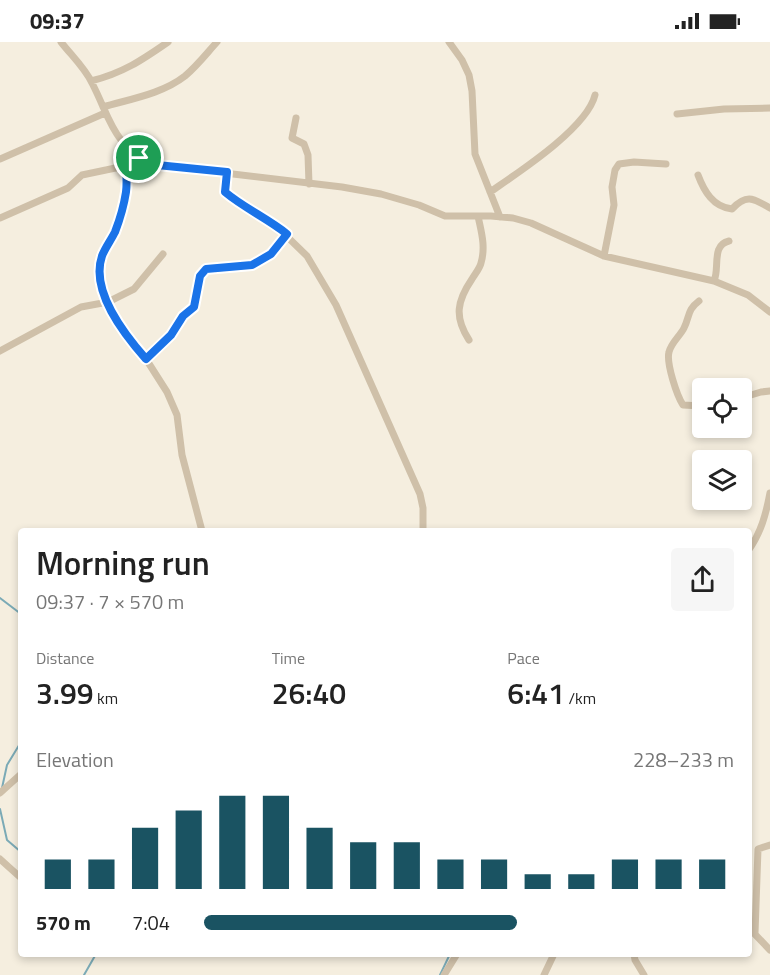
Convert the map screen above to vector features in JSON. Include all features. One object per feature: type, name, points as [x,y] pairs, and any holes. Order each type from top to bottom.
[{"type":"street","points":[[61,42],[91,81],[118,139],[139,158],[157,165],[227,172],[381,194],[419,205],[445,216],[500,217],[531,223],[604,256],[714,281],[748,295],[770,312]]},
{"type":"street","points":[[91,81],[114,75],[168,42]]},
{"type":"street","points":[[0,159],[104,110],[171,84],[184,76],[217,42]]},
{"type":"street","points":[[449,42],[469,75],[475,154],[500,217]]},
{"type":"street","points":[[490,192],[545,154],[592,107],[595,95]]},
{"type":"street","points":[[677,114],[724,109],[770,108]]},
{"type":"street","points":[[296,117],[292,138],[304,144],[308,154],[309,184]]},
{"type":"street","points":[[124,145],[126,190],[122,212],[99,267],[108,302],[126,336],[146,359],[167,392],[177,415],[182,455],[201,528]]},
{"type":"street","points":[[604,256],[614,205],[612,187],[615,170],[620,164],[634,162],[666,164]]},
{"type":"street","points":[[0,218],[68,189],[81,175],[125,166]]},
{"type":"street","points":[[227,172],[225,192],[287,234],[307,256],[336,305],[420,494],[423,528]]},
{"type":"street","points":[[698,175],[704,190],[716,204],[724,208],[732,209],[745,199],[753,199],[770,208]]},
{"type":"street","points":[[469,340],[461,328],[458,309],[465,289],[481,265],[484,242],[478,216]]},
{"type":"street","points":[[146,359],[171,335],[183,316],[194,307],[200,276],[206,269],[252,265],[271,254],[287,234]]},
{"type":"street","points":[[714,281],[717,274],[719,247],[722,243],[729,241]]},
{"type":"street","points":[[0,351],[81,307],[108,302],[134,289],[163,254]]},
{"type":"street","points":[[692,405],[683,405],[679,398],[668,353],[683,330],[689,309],[699,301]]},
{"type":"street","points":[[752,395],[770,391]]},
{"type":"street","points":[[752,544],[763,524],[770,493]]},
{"type":"street","points":[[0,793],[18,777]]},
{"type":"street","points":[[755,933],[758,849],[770,845]]},
{"type":"street","points":[[0,859],[18,875]]},
{"type":"street","points":[[752,930],[770,950]]},
{"type":"street","points":[[444,975],[455,957]]},
{"type":"street","points":[[544,975],[553,957]]},
{"type":"street","points":[[634,957],[644,975]]},
{"type":"waterway","points":[[0,598],[18,612]]},
{"type":"waterway","points":[[2,788],[7,765],[18,747]]},
{"type":"waterway","points":[[0,809],[7,840],[18,849]]},
{"type":"waterway","points":[[84,975],[94,957]]},
{"type":"waterway","points":[[440,975],[449,957]]},
{"type":"route","points":[[124,145],[139,158],[157,165],[227,172],[225,192],[287,234],[271,254],[252,265],[206,269],[200,276],[194,307],[183,316],[171,335],[146,359],[126,336],[110,310],[103,291],[99,267],[122,212],[126,190],[124,145]]}]
